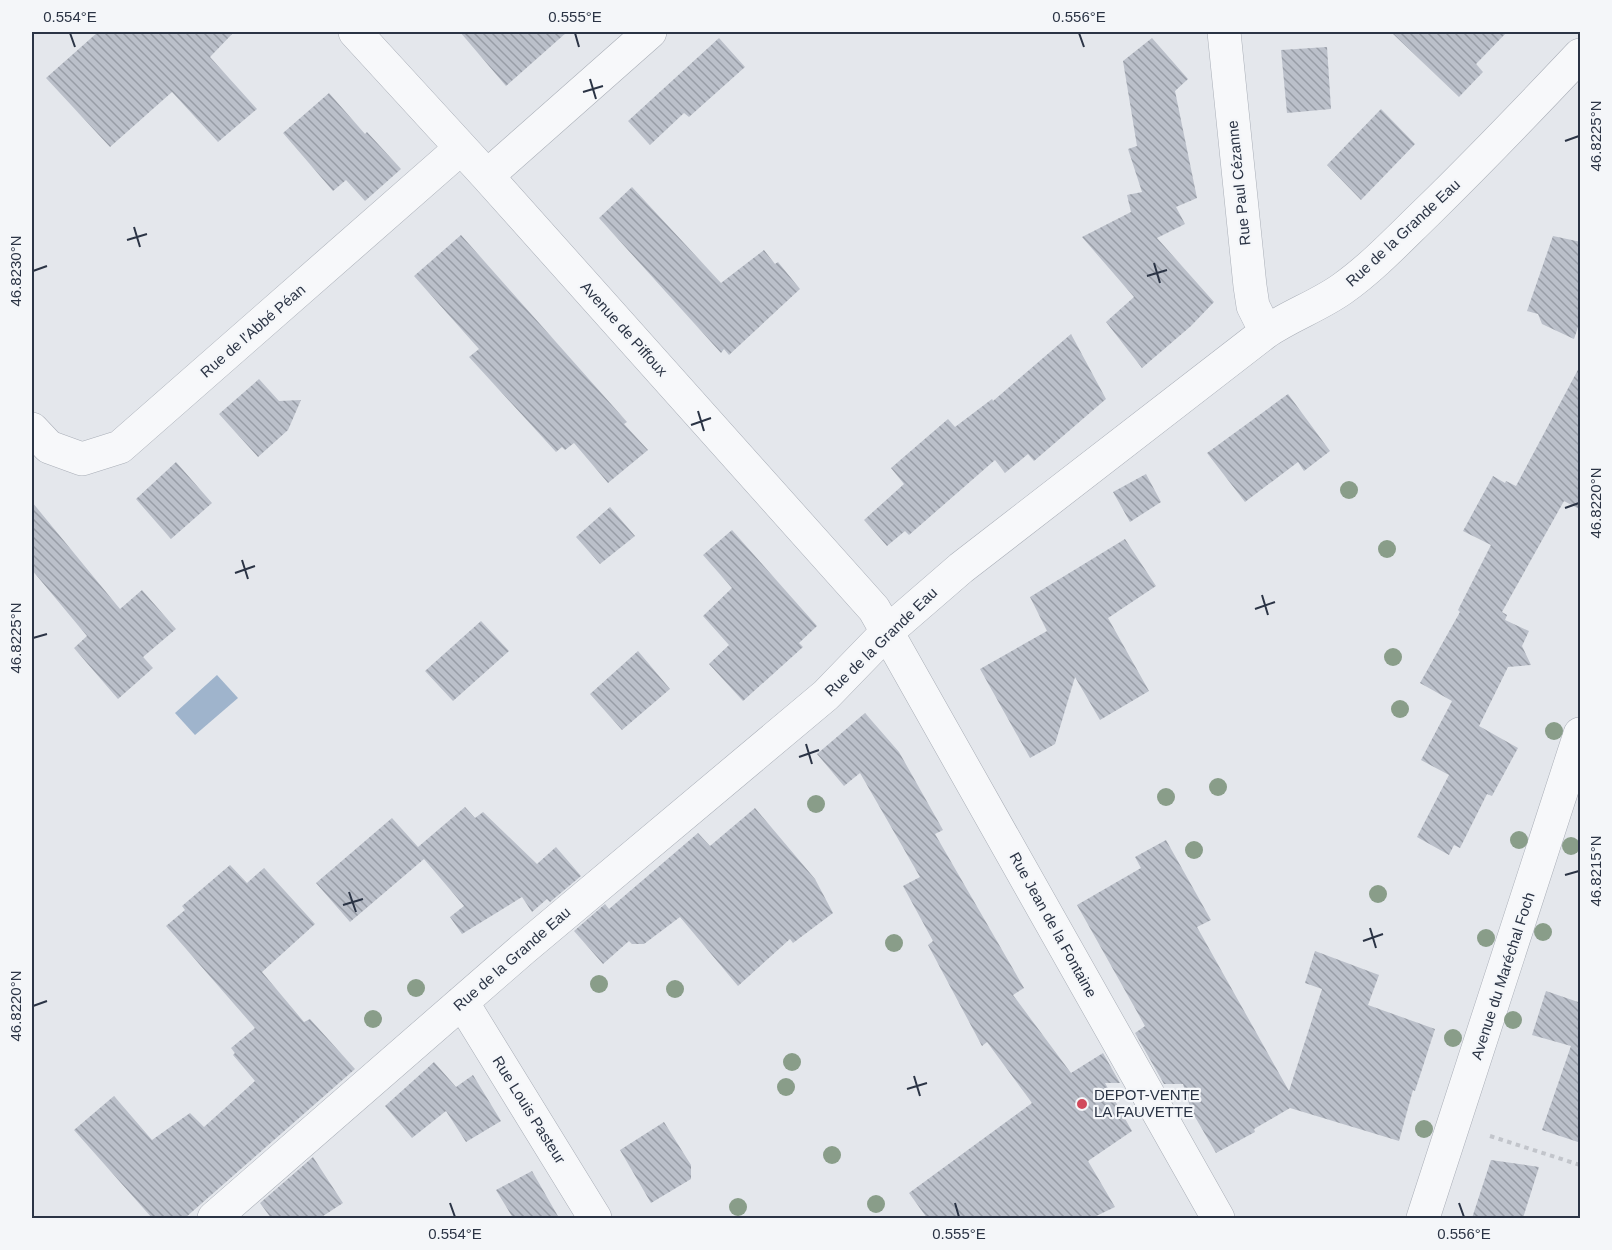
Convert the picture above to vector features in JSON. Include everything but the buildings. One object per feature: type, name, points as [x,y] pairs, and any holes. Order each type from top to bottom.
[{"type":"street","name":"Avenue de Piffoux","points":[[355,32],[487,176],[874,609],[887,632]]},
{"type":"street","points":[[487,176],[650,32]]},
{"type":"street","name":"Rue Paul Cézanne","points":[[1224,32],[1250,286],[1253,306],[1266,332]]},
{"type":"street","name":"Rue de la Grande Eau","points":[[214,1218],[523,948],[826,695],[887,632],[961,568],[1266,332],[1343,288],[1382,256],[1470,170],[1581,55]]},
{"type":"street","name":"Rue de l'Abbé Péan","points":[[32,429],[49,447],[82,459],[120,447],[461,148]]},
{"type":"street","name":"Rue Jean de la Fontaine","points":[[887,632],[1218,1218]]},
{"type":"street","name":"Avenue du Maréchal Foch","points":[[1423,1218],[1581,734]]},
{"type":"street","name":"Rue Louis Pasteur","points":[[462,1002],[595,1218]]},
{"type":"path","points":[[1487,1135],[1581,1165]]},
{"type":"water","points":[[217,675],[238,698],[195,735],[175,713]]},
{"type":"place","name":"DEPOT-VENTE LA FAUVETTE","points":[[1082,1104]]}]
